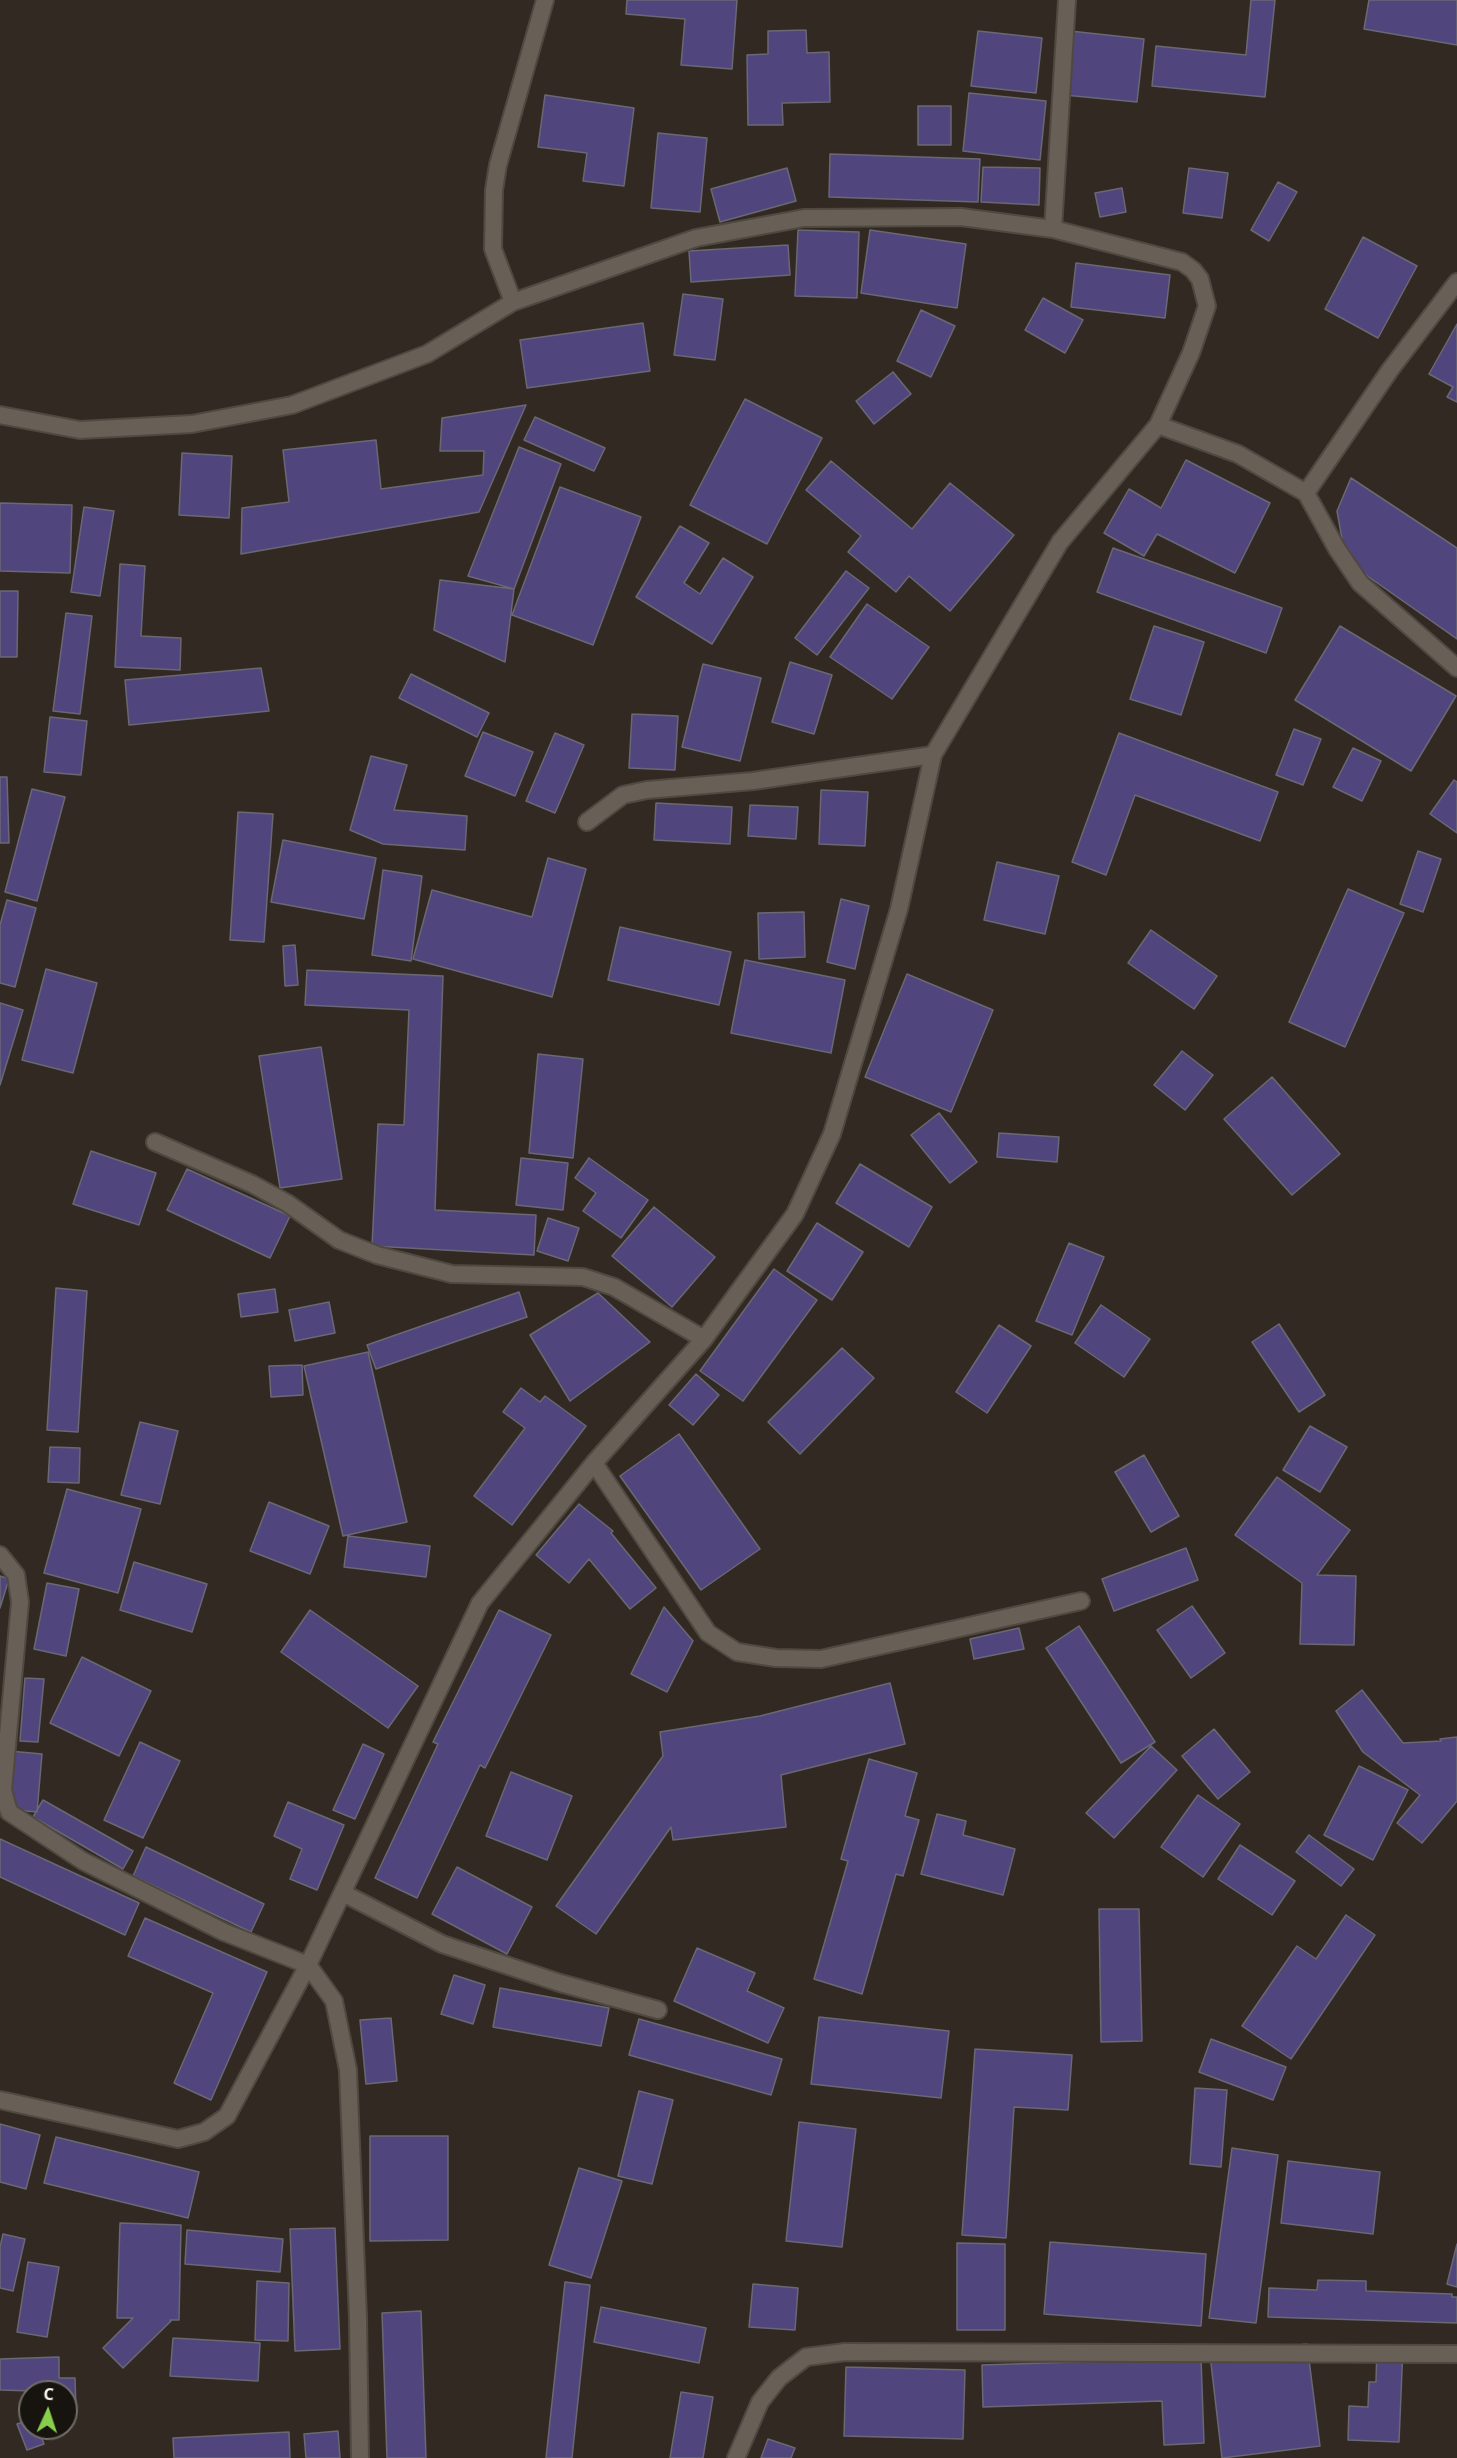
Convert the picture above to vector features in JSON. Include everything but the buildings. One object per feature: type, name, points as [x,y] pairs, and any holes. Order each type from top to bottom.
[{"type":"street","points":[[513,302],[493,249],[494,190],[498,165],[545,0]]},
{"type":"street","points":[[1053,229],[1067,0]]},
{"type":"street","points":[[0,415],[80,430],[192,424],[292,405],[427,354],[513,302],[696,238],[804,218],[961,218],[1053,229],[1182,262],[1200,279],[1207,306],[1191,353],[1158,426],[1060,542],[933,755],[899,909],[832,1134],[795,1214],[704,1339],[594,1463],[480,1604],[308,1965],[227,2116],[204,2132],[178,2139],[0,2100]]},
{"type":"street","points":[[1306,493],[1390,370],[1457,282]]},
{"type":"street","points":[[1158,426],[1238,454],[1306,493],[1337,549],[1360,583],[1457,668]]},
{"type":"street","points":[[587,822],[623,795],[647,790],[753,781],[933,755]]},
{"type":"street","points":[[155,1142],[252,1184],[287,1203],[339,1240],[377,1255],[452,1274],[583,1277],[614,1287],[704,1339]]},
{"type":"street","points":[[594,1463],[708,1633],[737,1652],[776,1658],[821,1659],[1081,1601]]},
{"type":"street","points":[[0,1555],[16,1575],[20,1602],[3,1790],[9,1812],[83,1861],[224,1932],[308,1965],[334,2001],[348,2070],[358,2318],[360,2458]]},
{"type":"street","points":[[343,1893],[442,1944],[539,1977],[658,2010]]},
{"type":"street","points":[[736,2458],[760,2402],[779,2378],[807,2357],[845,2352],[1457,2354]]}]
